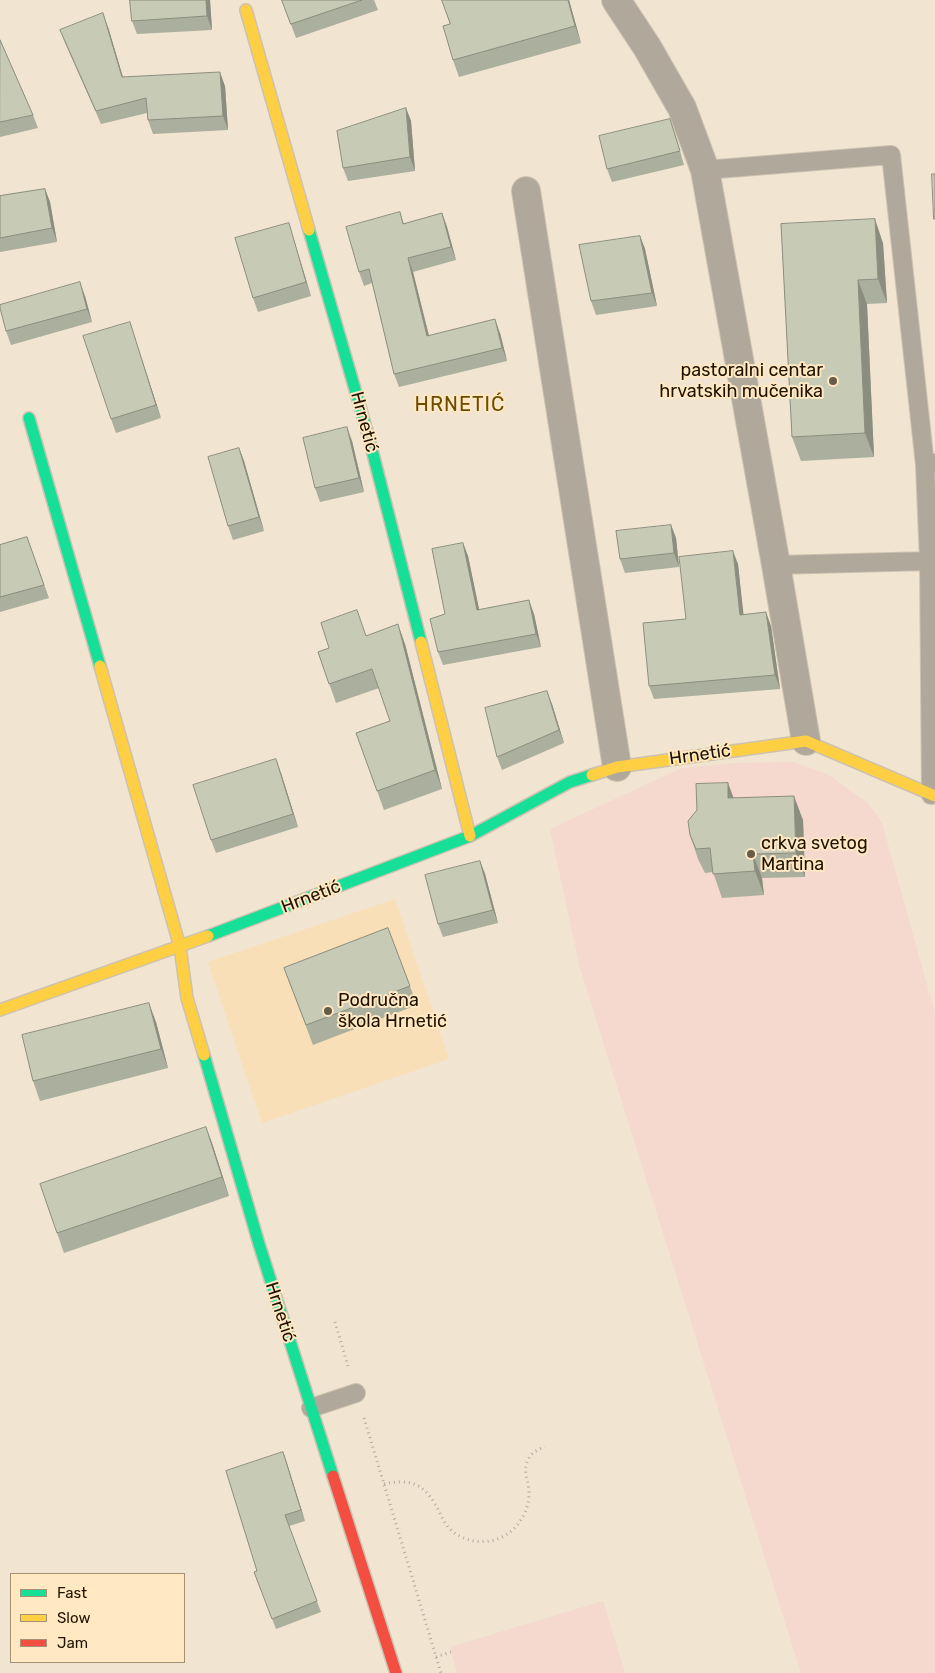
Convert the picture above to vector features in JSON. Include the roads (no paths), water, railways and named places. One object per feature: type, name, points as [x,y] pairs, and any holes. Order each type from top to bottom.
[{"type":"street","points":[[616,0],[647,47],[682,108],[705,170],[806,741],[933,796]]},
{"type":"street","name":"Hrnetić","points":[[246,10],[369,438],[470,836]]},
{"type":"street","points":[[526,191],[617,767]]},
{"type":"street","points":[[29,418],[180,947]]},
{"type":"street","name":"Hrnetić","points":[[0,1010],[180,947],[470,836],[570,782],[617,767],[806,741]]},
{"type":"street","name":"Hrnetić","points":[[180,947],[188,998],[259,1244],[396,1673]]},
{"type":"lane","points":[[705,170],[891,155],[930,464],[929,562],[933,796]]},
{"type":"lane","points":[[776,565],[929,562]]},
{"type":"lane","points":[[311,1408],[356,1393]]},
{"type":"place","name":"pastoralni centar hrvatskih mučenika","points":[[833,381]]},
{"type":"place","name":"crkva svetog Martina","points":[[751,854]]},
{"type":"place","name":"Područna škola Hrnetić","points":[[328,1011]]},
{"type":"district","name":"HRNETIĆ","points":[[460,405]]}]
